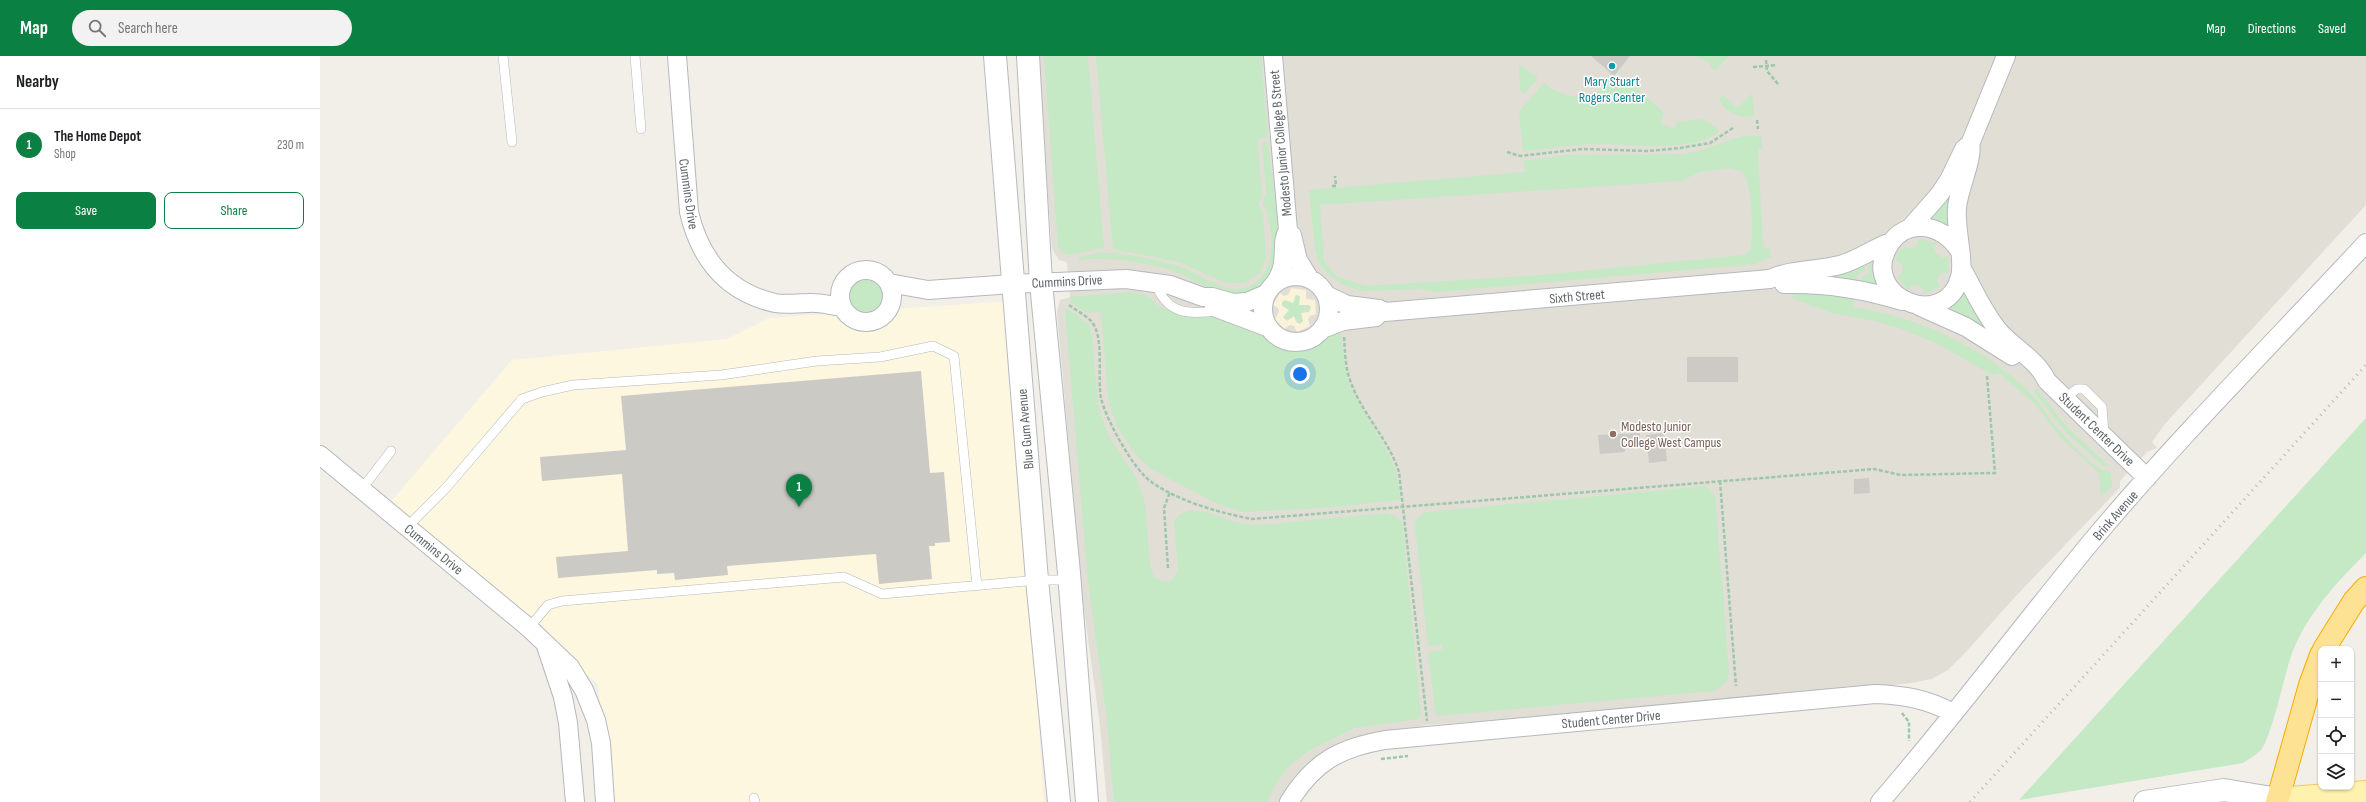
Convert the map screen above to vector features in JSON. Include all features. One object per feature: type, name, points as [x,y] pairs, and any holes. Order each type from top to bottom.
[{"type":"highway","points":[[2326,646],[2354,601],[2366,588]]},
{"type":"highway","points":[[2276,801],[2310,685],[2318,663]]},
{"type":"main road","name":"Blue Gum Avenue","points":[[995,56],[1012,284],[1059,802]]},
{"type":"main road","points":[[1028,56],[1041,283],[1081,714],[1087,802]]},
{"type":"main road","points":[[1081,714],[1095,802]]},
{"type":"main road","points":[[2145,802],[2224,790],[2276,801],[2365,792]]},
{"type":"street","name":"Cummins Drive","points":[[676,56],[689,212],[694,233],[703,253],[713,267],[727,281],[744,292],[776,303],[841,299]]},
{"type":"street","name":"Modesto Junior College B Street","points":[[1271,288],[1285,263],[1284,236],[1288,230],[1273,56]]},
{"type":"street","points":[[1970,144],[1972,151],[1962,181],[1957,206],[1958,250],[1962,268],[1957,286],[1948,296],[1936,304],[1913,304],[1897,297],[1889,288],[1884,276],[1883,264],[1885,252],[1891,242],[1909,229],[1949,180],[1964,149],[1970,144],[2006,56]]},
{"type":"street","points":[[1909,229],[1928,227],[1938,230],[1950,238],[1958,250]]},
{"type":"street","name":"Modesto Junior College B Street","points":[[1288,230],[1293,235],[1298,260],[1310,278]]},
{"type":"street","name":"Sixth Street","points":[[1326,295],[1347,305],[1379,309],[1385,312],[1770,279],[1780,274],[1842,264],[1891,242]]},
{"type":"street","name":"Brink Avenue","points":[[1880,802],[1918,758],[1953,712],[2092,542],[2147,478],[2366,243]]},
{"type":"street","name":"Student Center Drive","points":[[1962,268],[1981,308],[1999,331],[2042,371],[2047,381],[2147,478]]},
{"type":"street","name":"Cummins Drive","points":[[928,290],[891,305],[885,315],[870,322],[854,319],[841,299],[844,282],[858,271],[876,272],[889,283],[928,290],[1012,284],[1126,279],[1155,282],[1181,288],[1203,298],[1212,297],[1225,302],[1240,303],[1271,288]]},
{"type":"street","points":[[1293,276],[1310,278],[1322,288],[1326,295],[1329,312],[1322,329],[1310,339],[1293,342],[1277,336],[1267,327],[1263,310],[1271,288],[1293,276]]},
{"type":"street","name":"Sixth Street","points":[[1770,279],[1781,284],[1826,285],[1857,290],[1913,304]]},
{"type":"street","points":[[889,283],[892,292],[891,305]]},
{"type":"street","name":"Cummins Drive","points":[[1203,298],[1207,304],[1267,327]]},
{"type":"street","name":"Student Center Drive","points":[[1913,304],[1966,326],[2004,349],[2036,377],[2047,381]]},
{"type":"street","name":"Sixth Street","points":[[1322,329],[1343,321],[1380,317],[1385,312]]},
{"type":"street","name":"Cummins Drive","points":[[320,455],[529,628],[570,667],[584,690],[596,720],[601,743],[605,802]]},
{"type":"street","name":"Cummins Drive","points":[[546,645],[563,697],[567,717],[575,802]]},
{"type":"street","name":"Student Center Drive","points":[[1289,802],[1300,784],[1330,757],[1360,744],[1384,740],[1875,694],[1912,696],[1930,701],[1953,712]]},
{"type":"lane","points":[[503,56],[512,142]]},
{"type":"lane","points":[[635,56],[641,129]]},
{"type":"lane","points":[[1155,282],[1164,302],[1179,310],[1191,313],[1223,311]]},
{"type":"lane","points":[[407,527],[446,488],[522,399],[542,392],[573,385],[721,375],[817,361],[880,357],[933,346],[954,356],[977,586]]},
{"type":"lane","points":[[361,490],[390,451]]},
{"type":"lane","points":[[529,628],[548,606],[562,601],[844,577],[882,594],[1038,580],[1069,580]]},
{"type":"path","points":[[1766,60],[1767,71],[1778,84]]},
{"type":"path","points":[[1753,67],[1777,65]]},
{"type":"path","points":[[1757,120],[1758,129]]},
{"type":"path","points":[[1507,152],[1520,156],[1583,150],[1648,151],[1680,148],[1710,143],[1733,128]]},
{"type":"path","points":[[1332,186],[1336,186],[1335,176]]},
{"type":"path","points":[[1069,305],[1091,321],[1097,331],[1101,398],[1111,426],[1123,447],[1149,481],[1170,492],[1229,515],[1252,519],[1874,470],[1901,476],[1995,473],[1987,376]]},
{"type":"path","points":[[1344,335],[1350,380],[1360,402],[1395,459],[1399,472],[1405,507],[1427,725]]},
{"type":"path","points":[[1720,481],[1736,686]]},
{"type":"path","points":[[1168,568],[1164,508],[1170,492]]},
{"type":"path","points":[[1898,711],[1905,715],[1909,722],[1911,734],[1907,746]]},
{"type":"path","points":[[1375,760],[1416,755]]},
{"type":"shaded area","name":"Modesto Junior College West Campus","points":[[1037,56],[2366,56],[2366,205],[2164,425],[2152,442],[2157,448],[2147,452],[2120,481],[2120,487],[2116,492],[2015,597],[1965,653],[1948,670],[1932,679],[1911,683],[1597,714],[1427,725],[1329,749],[1310,761],[1296,776],[1279,802],[1107,802],[1100,726],[1082,595],[1057,312],[1060,300],[1070,297],[1067,262],[1059,260],[1052,249]]},
{"type":"shaded area","points":[[1010,301],[1044,802],[610,802],[598,684],[388,505],[512,360],[727,339],[769,318]]},
{"type":"green space","points":[[1044,56],[1088,56],[1104,248],[1067,255],[1058,247]]},
{"type":"green space","points":[[1096,56],[1261,56],[1268,137],[1257,138],[1262,195],[1258,204],[1263,213],[1266,258],[1260,273],[1245,283],[1226,283],[1179,262],[1113,249]]},
{"type":"green space","points":[[1696,56],[1729,56],[1715,71],[1706,61]]},
{"type":"green space","points":[[1521,65],[1537,77],[1537,80],[1524,94],[1520,90],[1519,67]]},
{"type":"green space","points":[[1620,76],[1656,105],[1664,114],[1660,123],[1674,129],[1678,122],[1704,119],[1718,129],[1718,132],[1708,138],[1679,145],[1645,146],[1592,144],[1562,146],[1523,152],[1519,111],[1544,83],[1553,90],[1563,94],[1583,96],[1603,89]]},
{"type":"green space","points":[[1722,94],[1737,108],[1751,94],[1753,96],[1754,116],[1739,116],[1730,112],[1722,105],[1720,100]]},
{"type":"green space","points":[[1742,136],[1761,136],[1762,149],[1758,150],[1763,248],[1770,248],[1771,258],[1766,258],[1756,264],[1437,292],[1422,289],[1361,291],[1342,284],[1332,277],[1320,265],[1315,250],[1309,190],[1525,172],[1524,161],[1566,155],[1683,154],[1699,151]],"holes":[[[1729,168],[1742,171],[1746,178],[1752,210],[1750,251],[1744,255],[1540,275],[1366,286],[1336,276],[1324,261],[1320,205],[1681,181],[1700,172]]]},
{"type":"green space","points":[[1268,142],[1278,236],[1276,257],[1273,266],[1265,282],[1259,288],[1243,295],[1225,294],[1179,273],[1149,264],[1112,259],[1078,260],[1078,258],[1092,254],[1122,254],[1157,260],[1179,267],[1227,288],[1233,289],[1248,287],[1259,280],[1266,270],[1272,243],[1268,215],[1263,203],[1266,193],[1262,143]]},
{"type":"green space","points":[[1953,186],[1949,226],[1928,219]]},
{"type":"green space","points":[[1919,239],[1937,243],[1934,248],[1936,253],[1943,258],[1948,256],[1949,273],[1942,273],[1939,276],[1938,281],[1940,287],[1924,294],[1923,288],[1918,285],[1912,286],[1908,290],[1897,277],[1903,270],[1901,264],[1896,261],[1897,254],[1905,246],[1911,249],[1916,247]]},
{"type":"green space","points":[[1874,259],[1874,274],[1879,288],[1861,284],[1862,277],[1870,272],[1867,262]]},
{"type":"green space","points":[[1863,264],[1866,270],[1858,274],[1856,284],[1815,276]]},
{"type":"green space","points":[[869,280],[876,282],[881,287],[883,297],[881,307],[876,312],[863,314],[856,312],[851,307],[849,294],[851,287],[856,282]]},
{"type":"green space","points":[[1965,290],[1998,339],[1945,309],[1960,297]]},
{"type":"green space","points":[[1129,292],[1145,295],[1163,308],[1181,315],[1194,317],[1215,317],[1234,322],[1262,334],[1280,346],[1289,349],[1295,350],[1307,347],[1340,330],[1347,379],[1356,399],[1390,456],[1396,473],[1401,500],[1325,508],[1243,512],[1218,504],[1151,469],[1134,453],[1117,427],[1108,399],[1101,312],[1087,313],[1071,303],[1070,297]]},
{"type":"green space","points":[[1797,292],[1854,297],[1853,307],[1904,319],[1953,338],[1976,351],[2019,382],[2037,400],[2053,423],[2075,448],[2100,469],[2111,473],[2112,486],[2101,496],[2099,473],[2061,438],[2035,404],[1999,373],[1992,375],[1938,344],[1902,329],[1875,321],[1832,313],[1792,298],[1793,294]]},
{"type":"green space","points":[[1297,294],[1301,297],[1299,301],[1304,306],[1309,305],[1311,307],[1309,312],[1304,311],[1303,321],[1299,324],[1296,318],[1284,319],[1287,308],[1281,304],[1284,300],[1294,300],[1294,296]]},
{"type":"green space","points":[[1067,308],[1089,325],[1092,336],[1098,406],[1108,435],[1137,479],[1145,503],[1150,566],[1154,577],[1164,582],[1173,579],[1178,571],[1174,520],[1182,514],[1190,511],[1208,513],[1236,522],[1252,525],[1387,513],[1395,516],[1402,522],[1421,713],[1418,719],[1354,728],[1310,750],[1288,767],[1272,790],[1268,802],[1114,802],[1107,721],[1088,581],[1065,310]]},
{"type":"green space","points":[[2036,388],[2068,428],[2109,466],[2103,466],[2067,433],[2033,391]]},
{"type":"green space","points":[[2366,418],[2366,553],[2324,599],[2299,638],[2289,662],[2269,734],[2260,751],[2243,763],[2019,800]]},
{"type":"green space","points":[[1706,486],[1715,495],[1729,671],[1727,681],[1722,686],[1713,691],[1436,716],[1428,653],[1442,650],[1442,645],[1428,646],[1415,526],[1417,518],[1426,512]]},
{"type":"sand","points":[[1291,288],[1306,290],[1306,299],[1315,300],[1316,314],[1310,316],[1308,319],[1310,326],[1297,332],[1294,326],[1290,325],[1284,329],[1275,319],[1279,312],[1278,308],[1273,305],[1280,293],[1284,296],[1288,295]],"holes":[[[1296,295],[1300,296],[1299,305],[1309,305],[1311,307],[1309,312],[1301,313],[1303,321],[1300,324],[1296,322],[1294,316],[1287,321],[1283,317],[1289,310],[1282,306],[1282,302],[1285,300],[1293,303]]]},
{"type":"building","name":"Mary Stuart Rogers Center","points":[[1591,56],[1630,56],[1614,76]]},
{"type":"building","points":[[1687,357],[1738,357],[1738,382],[1687,382]]},
{"type":"building","points":[[921,371],[930,473],[944,472],[950,542],[935,543],[935,546],[929,546],[932,579],[879,584],[876,554],[727,566],[728,575],[675,580],[674,573],[657,574],[657,570],[558,578],[556,557],[628,551],[622,474],[542,481],[540,457],[626,450],[621,396]]},
{"type":"building","points":[[1640,433],[1640,445],[1625,445],[1625,452],[1600,454],[1598,435]]},
{"type":"building","points":[[1664,433],[1667,461],[1649,463],[1646,435]]},
{"type":"building","points":[[1869,478],[1870,493],[1854,494],[1854,479]]},
{"type":"railway","points":[[1970,802],[2366,365]]},
{"type":"place","name":"Mary Stuart Rogers Center","points":[[1612,66]]},
{"type":"place","name":"Modesto Junior College West Campus","points":[[1613,434]]},
{"type":"place","name":"The Home Depot","points":[[799,507]]}]
